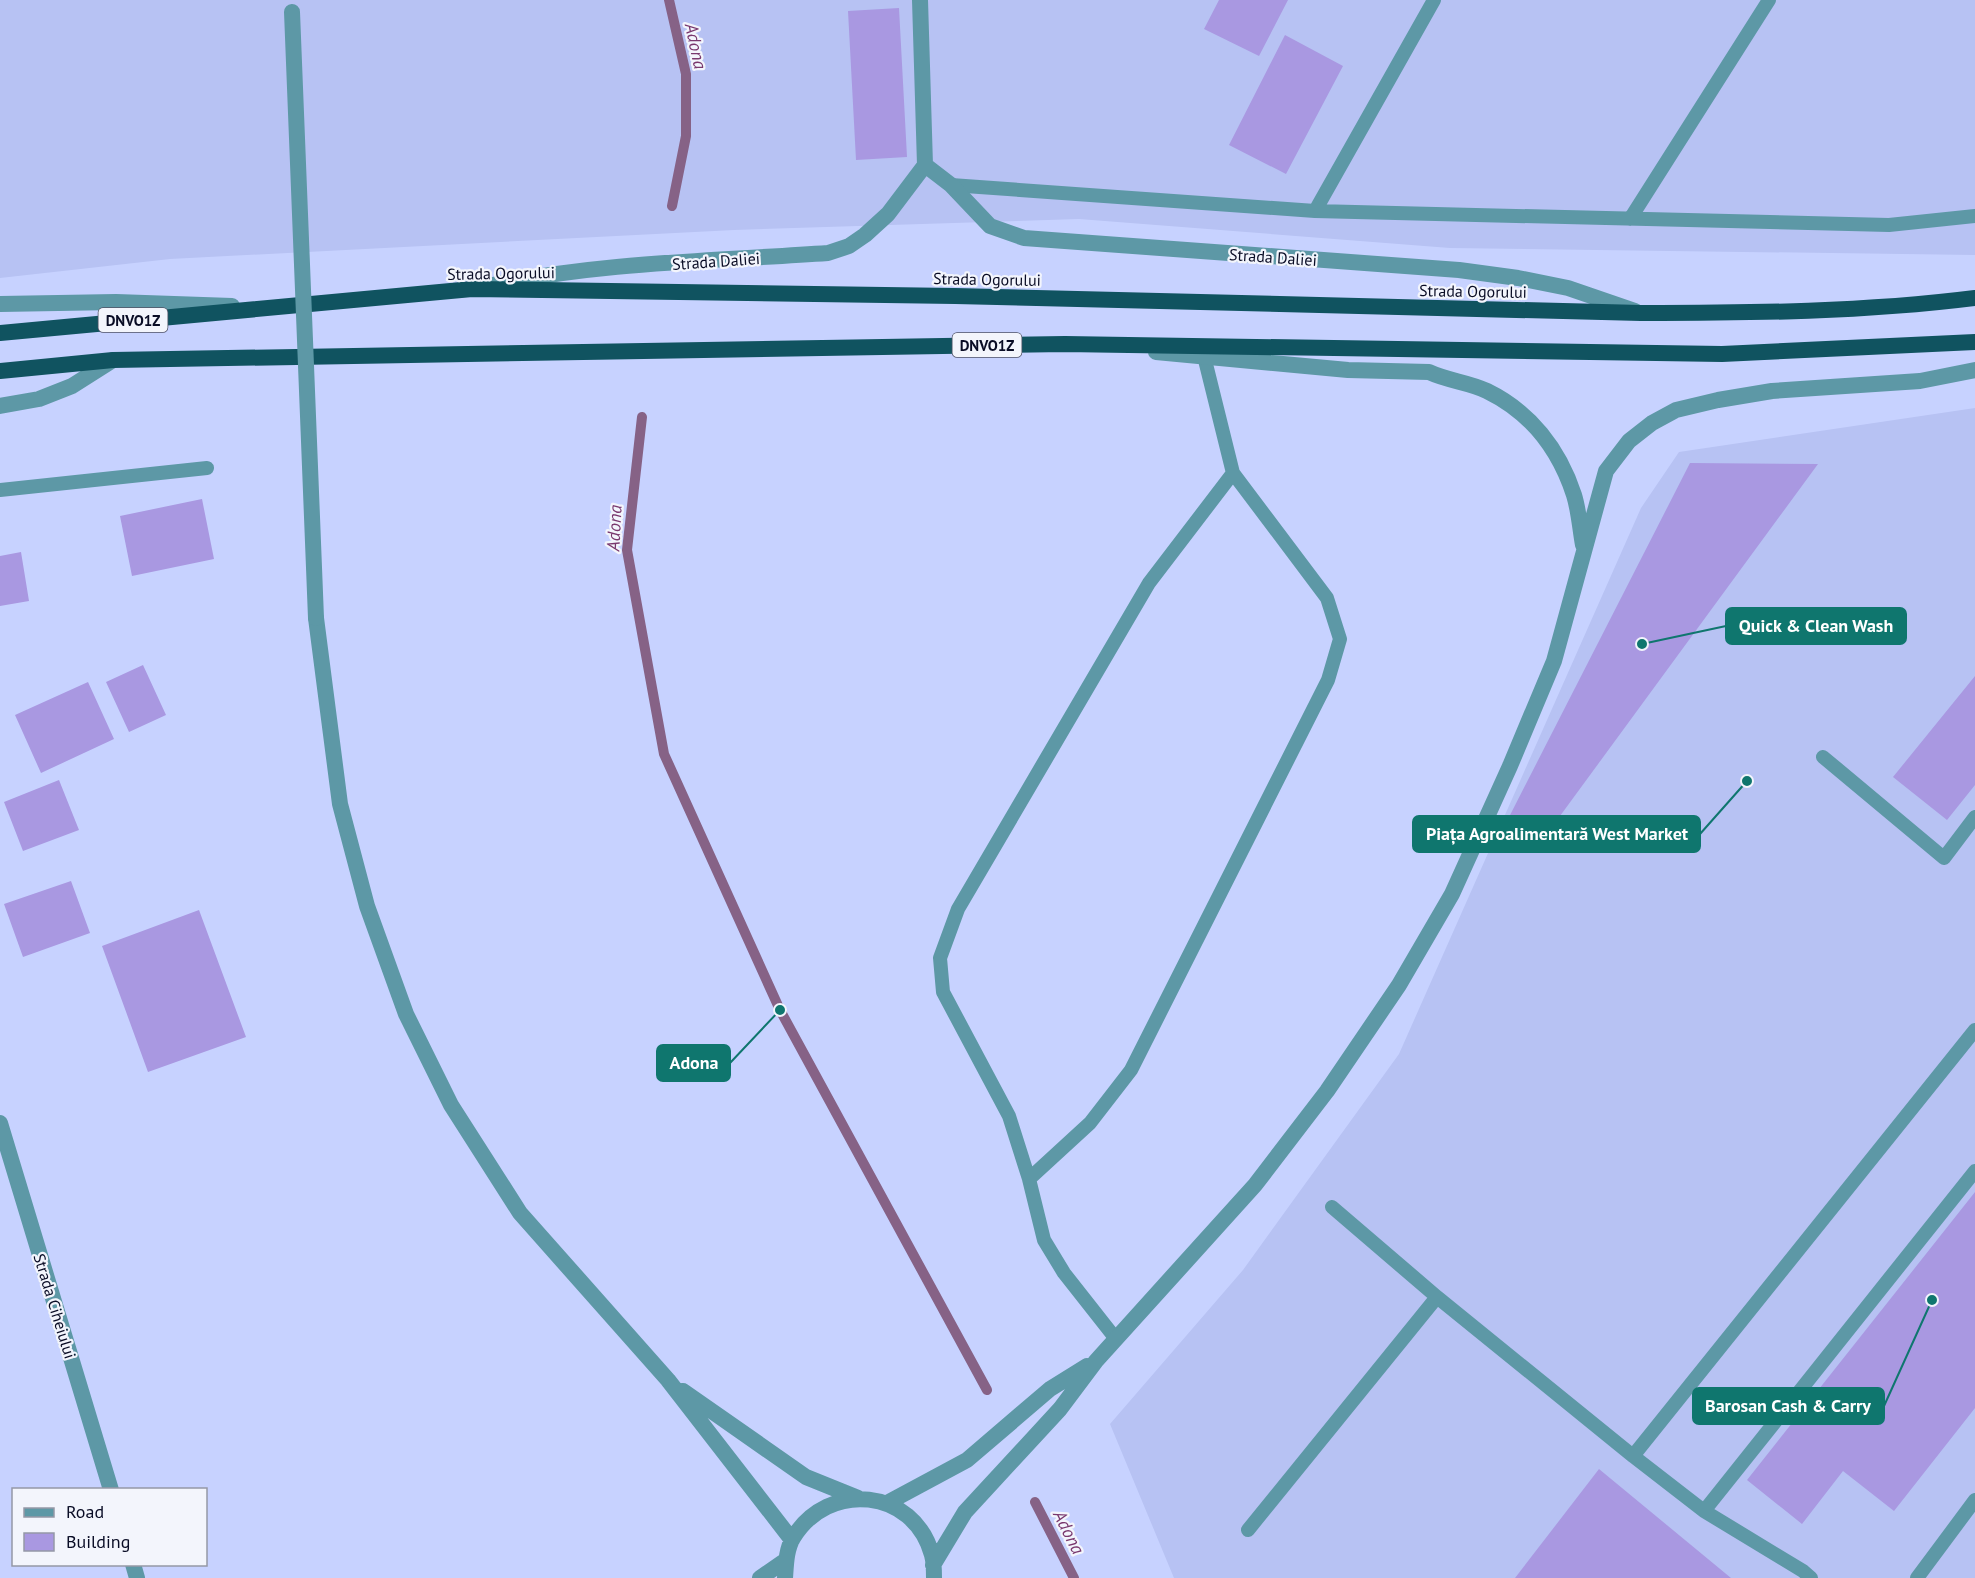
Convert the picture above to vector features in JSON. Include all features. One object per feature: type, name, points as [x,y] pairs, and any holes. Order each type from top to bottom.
[{"type":"highway","name":"Strada Ogorului","points":[[0,333],[472,289],[955,296],[1641,313],[1853,310],[1975,298]]},
{"type":"highway","name":"DNVO1Z","points":[[0,371],[113,360],[1065,344],[1722,354],[1975,342]]},
{"type":"street","points":[[920,0],[926,165]]},
{"type":"street","points":[[292,6],[316,618],[340,804],[367,906],[406,1014],[451,1105],[520,1213],[668,1380],[792,1540]]},
{"type":"street","name":"Strada Daliei","points":[[472,289],[519,279],[609,268],[828,253],[849,246],[865,235],[888,213],[926,165],[951,185],[990,226],[1024,238],[1459,270],[1568,288],[1641,313]]},
{"type":"street","points":[[0,304],[116,302],[266,307]]},
{"type":"street","points":[[1065,344],[1348,370],[1430,372],[1485,390],[1518,409],[1542,434],[1559,461],[1574,496],[1583,549]]},
{"type":"street","points":[[0,406],[39,399],[72,386],[113,360]]},
{"type":"street","points":[[934,1572],[965,1512],[1060,1408],[1096,1361],[1255,1185],[1327,1091],[1405,975],[1452,894],[1510,766],[1554,661],[1606,471],[1629,441],[1652,423],[1676,410],[1718,400],[1772,391],[1920,381],[1975,370]]},
{"type":"street","name":"Strada Ciheiului","points":[[0,1124],[110,1488]]},
{"type":"street","points":[[887,1503],[967,1460],[1050,1389],[1096,1361]]},
{"type":"street","points":[[668,1380],[806,1477],[858,1498],[887,1503],[912,1519],[925,1536],[933,1556],[934,1572]]},
{"type":"street","points":[[785,1578],[786,1560],[792,1540],[805,1521],[829,1504],[858,1498]]},
{"type":"street","points":[[760,1578],[786,1560]]},
{"type":"lane","points":[[1315,211],[1434,0]]},
{"type":"lane","points":[[1630,219],[1770,0]]},
{"type":"lane","points":[[951,185],[1315,211],[1889,225],[1975,216]]},
{"type":"lane","points":[[1029,1179],[1090,1123],[1131,1070],[1328,680],[1340,639],[1327,597],[1233,473],[1204,356]]},
{"type":"lane","points":[[0,490],[207,468]]},
{"type":"lane","points":[[1116,1339],[1064,1273],[1044,1240],[1029,1179],[1009,1116],[943,992],[940,958],[958,909],[1149,583],[1233,473]]},
{"type":"lane","points":[[1823,757],[1944,858],[1975,817]]},
{"type":"lane","points":[[1633,1456],[1975,1030]]},
{"type":"lane","points":[[1704,1511],[1975,1171]]},
{"type":"lane","points":[[1332,1207],[1437,1297],[1704,1511],[1811,1578]]},
{"type":"lane","points":[[1248,1530],[1437,1297]]},
{"type":"lane","points":[[1917,1578],[1975,1500]]},
{"type":"shaded area","points":[[0,0],[1975,0],[1975,255],[1450,248],[1079,219],[734,230],[170,259],[0,278]]},
{"type":"shaded area","points":[[1975,408],[1975,1578],[1174,1578],[1110,1424],[1243,1270],[1399,1054],[1641,508],[1679,452]]},
{"type":"building","points":[[1219,0],[1288,0],[1259,56],[1204,29]]},
{"type":"building","points":[[899,8],[907,157],[856,160],[848,11]]},
{"type":"building","points":[[1285,35],[1343,66],[1286,174],[1229,145]]},
{"type":"building","points":[[1690,463],[1818,464],[1549,831],[1506,823]]},
{"type":"building","points":[[202,499],[214,559],[132,576],[120,516]]},
{"type":"building","points":[[21,552],[29,601],[0,606],[0,556]]},
{"type":"building","points":[[143,665],[166,715],[129,732],[106,682]]},
{"type":"building","points":[[1975,676],[1975,785],[1947,820],[1893,777]]},
{"type":"building","points":[[88,682],[114,739],[41,773],[15,715]]},
{"type":"building","points":[[59,780],[79,830],[23,851],[4,802]]},
{"type":"building","points":[[71,881],[90,933],[23,957],[4,904]]},
{"type":"building","points":[[199,910],[246,1037],[148,1072],[102,946]]},
{"type":"building","points":[[1975,1192],[1975,1408],[1894,1511],[1843,1471],[1802,1524],[1747,1480]]},
{"type":"building","points":[[1599,1469],[1731,1578],[1515,1578]]},
{"type":"waterway","name":"Adona","points":[[669,0],[686,74],[686,136],[672,206]]},
{"type":"waterway","name":"Adona","points":[[642,417],[627,550],[664,754],[780,1010],[987,1390]]},
{"type":"waterway","name":"Adona","points":[[1035,1502],[1074,1578]]},
{"type":"place","name":"Quick & Clean Wash","points":[[1642,644]]},
{"type":"place","name":"Piața Agroalimentară West Market","points":[[1747,781]]},
{"type":"place","name":"Adona","points":[[780,1010]]},
{"type":"place","name":"Barosan Cash & Carry","points":[[1932,1300]]}]
